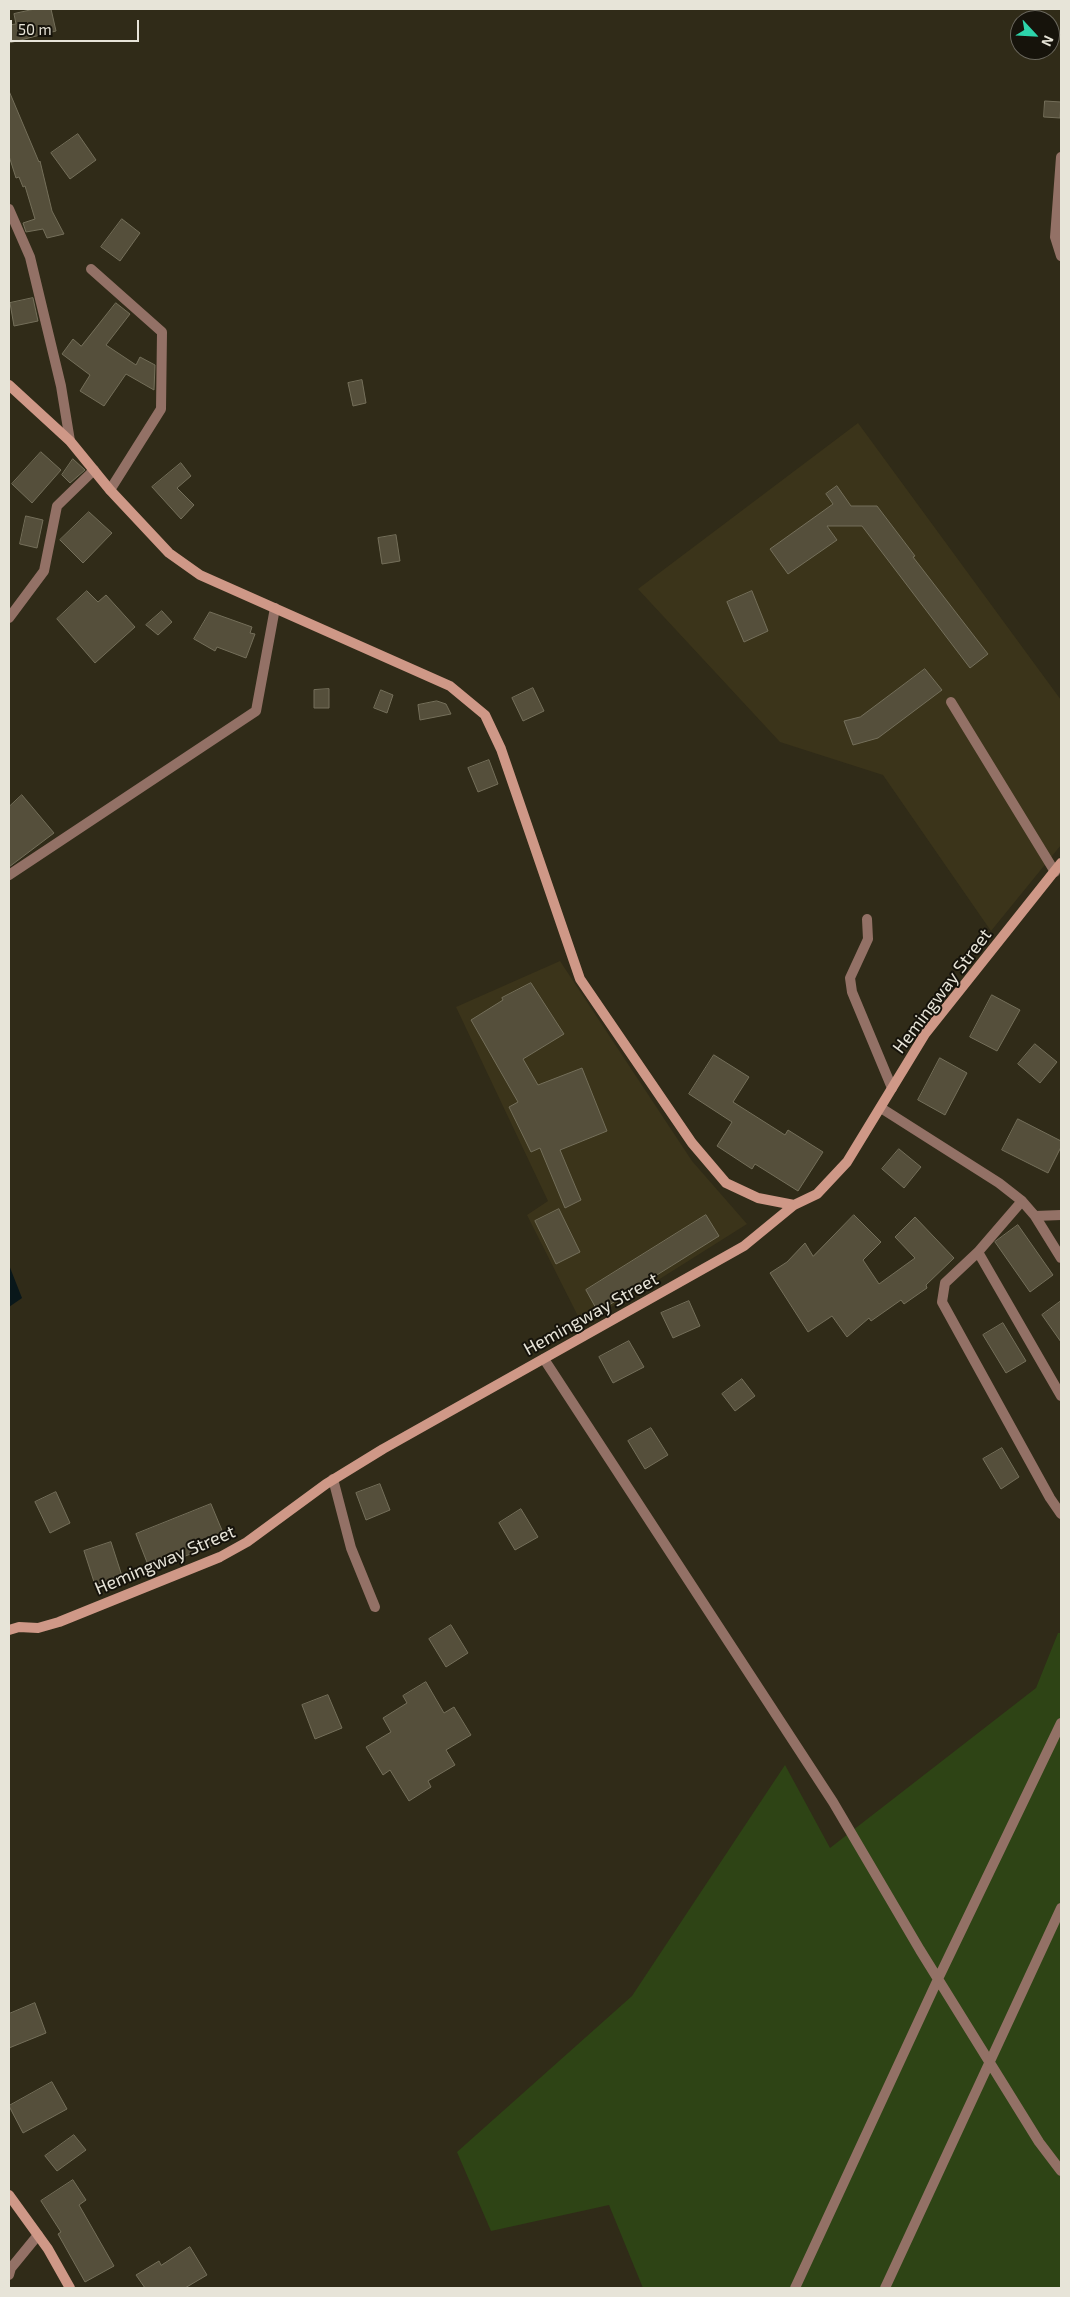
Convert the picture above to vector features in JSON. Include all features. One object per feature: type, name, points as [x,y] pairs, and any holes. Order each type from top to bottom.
[{"type":"main road","points":[[9,385],[70,441],[110,490],[169,553],[200,575],[450,686],[485,715],[501,749],[580,979],[692,1143],[726,1184],[758,1198],[794,1205]]},
{"type":"main road","name":"Hemingway Street","points":[[9,1630],[19,1627],[38,1628],[59,1622],[220,1557],[247,1542],[333,1480],[744,1246],[794,1205],[817,1194],[847,1162],[925,1034],[1058,868]]},
{"type":"main road","points":[[9,2195],[48,2248],[70,2288]]},
{"type":"street","points":[[1061,157],[1055,237],[1061,256]]},
{"type":"street","points":[[9,209],[30,257],[61,386],[70,441]]},
{"type":"street","points":[[91,269],[162,332],[161,409],[110,490]]},
{"type":"street","points":[[9,618],[44,570],[57,506],[94,470]]},
{"type":"street","points":[[9,875],[256,711],[275,608]]},
{"type":"street","points":[[951,702],[1058,868]]},
{"type":"street","points":[[868,919],[868,938],[850,978],[852,992],[892,1088]]},
{"type":"street","points":[[881,1108],[999,1183],[1022,1201],[1035,1216],[1061,1258]]},
{"type":"street","points":[[1022,1201],[978,1252],[945,1283],[942,1302],[1050,1498],[1061,1514]]},
{"type":"street","points":[[1035,1216],[1061,1215]]},
{"type":"street","points":[[978,1252],[1061,1396]]},
{"type":"street","points":[[544,1359],[833,1802],[938,1979],[1039,2142],[1061,2171]]},
{"type":"street","points":[[333,1480],[351,1548],[375,1608]]},
{"type":"street","points":[[795,2288],[938,1979],[1061,1723]]},
{"type":"street","points":[[886,2288],[1061,1908]]},
{"type":"street","points":[[9,2275],[11,2268],[38,2235]]},
{"type":"shaded area","points":[[858,423],[1061,700],[1061,845],[991,931],[883,775],[780,742],[638,589]]},
{"type":"shaded area","points":[[560,961],[692,1161],[747,1224],[631,1297],[581,1322],[527,1215],[548,1201],[456,1007]]},
{"type":"shaded area","points":[[9,1265],[22,1298],[9,1307]]},
{"type":"green space","points":[[1058,1633],[1061,1633],[1061,2288],[643,2288],[609,2205],[491,2231],[457,2152],[632,1996],[785,1765],[830,1848],[1036,1688]]},
{"type":"building","points":[[35,9],[51,9],[56,31],[9,43],[9,25],[16,24],[14,14]]},
{"type":"building","points":[[9,91],[40,161],[52,211],[64,234],[47,238],[43,229],[26,232],[23,223],[35,219],[25,186],[23,187],[19,177],[16,178],[9,156]]},
{"type":"building","points":[[1045,101],[1061,102],[1060,118],[1044,117]]},
{"type":"building","points":[[78,134],[96,160],[70,179],[51,153]]},
{"type":"building","points":[[122,219],[140,233],[120,261],[101,247]]},
{"type":"building","points":[[33,298],[38,321],[14,326],[10,303]]},
{"type":"building","points":[[116,303],[130,314],[106,345],[136,365],[140,357],[155,365],[154,390],[126,374],[104,406],[80,391],[90,375],[62,354],[73,339],[81,346]]},
{"type":"building","points":[[362,380],[366,403],[353,406],[348,383]]},
{"type":"building","points":[[41,452],[61,470],[32,503],[12,484]]},
{"type":"building","points":[[73,459],[85,470],[70,483],[62,475]]},
{"type":"building","points":[[181,463],[191,476],[177,488],[194,505],[181,519],[152,487]]},
{"type":"building","points":[[837,486],[851,506],[877,506],[915,556],[913,557],[988,654],[970,668],[862,526],[827,526],[837,540],[788,574],[770,549],[833,504],[826,494]]},
{"type":"building","points":[[89,512],[112,533],[83,563],[60,540]]},
{"type":"building","points":[[26,516],[43,520],[37,548],[20,544]]},
{"type":"building","points":[[396,535],[400,561],[382,564],[378,538]]},
{"type":"building","points":[[87,591],[98,602],[106,595],[135,627],[95,663],[57,619]]},
{"type":"building","points":[[752,591],[768,631],[744,642],[727,602]]},
{"type":"building","points":[[162,611],[172,622],[158,635],[146,625]]},
{"type":"building","points":[[210,612],[252,627],[250,633],[255,634],[246,658],[217,647],[215,651],[194,639]]},
{"type":"building","points":[[925,669],[942,690],[878,738],[853,745],[844,721],[860,717]]},
{"type":"building","points":[[533,688],[544,711],[523,721],[512,698]]},
{"type":"building","points":[[329,689],[329,708],[314,708],[314,690]]},
{"type":"building","points":[[381,690],[393,695],[387,713],[374,708]]},
{"type":"building","points":[[437,701],[446,704],[451,714],[420,720],[418,705]]},
{"type":"building","points":[[489,760],[498,784],[478,792],[468,768]]},
{"type":"building","points":[[22,795],[54,833],[9,867],[9,807]]},
{"type":"building","points":[[531,983],[564,1034],[523,1059],[538,1085],[582,1068],[607,1131],[560,1150],[581,1200],[565,1208],[540,1148],[531,1152],[509,1107],[518,1102],[471,1020],[503,1000],[502,998]]},
{"type":"building","points":[[992,995],[1020,1010],[997,1051],[970,1037]]},
{"type":"building","points":[[1035,1044],[1057,1062],[1040,1083],[1018,1064]]},
{"type":"building","points":[[714,1055],[749,1077],[733,1102],[785,1135],[788,1130],[823,1152],[798,1191],[755,1164],[752,1169],[717,1146],[732,1122],[689,1094]]},
{"type":"building","points":[[940,1058],[967,1073],[945,1115],[918,1100]]},
{"type":"building","points":[[1018,1119],[1061,1141],[1061,1147],[1048,1173],[1002,1150]]},
{"type":"building","points":[[899,1149],[921,1167],[904,1188],[882,1169]]},
{"type":"building","points":[[559,1209],[580,1252],[556,1264],[535,1221]]},
{"type":"building","points":[[706,1215],[719,1236],[598,1312],[586,1290]]},
{"type":"building","points":[[854,1215],[881,1242],[863,1260],[879,1284],[915,1258],[895,1237],[915,1217],[954,1258],[926,1285],[927,1288],[904,1304],[901,1300],[871,1321],[869,1318],[847,1337],[832,1316],[808,1332],[770,1273],[787,1262],[805,1243],[813,1256]]},
{"type":"building","points":[[1018,1225],[1053,1275],[1030,1292],[995,1242]]},
{"type":"building","points":[[689,1301],[700,1326],[673,1338],[661,1313]]},
{"type":"building","points":[[1061,1301],[1061,1342],[1042,1315]]},
{"type":"building","points":[[1003,1323],[1026,1361],[1006,1373],[983,1335]]},
{"type":"building","points":[[629,1341],[644,1367],[613,1383],[599,1357]]},
{"type":"building","points":[[742,1379],[755,1396],[735,1411],[722,1394]]},
{"type":"building","points":[[651,1428],[668,1455],[645,1469],[628,1441]]},
{"type":"building","points":[[1002,1448],[1019,1477],[1001,1489],[983,1459]]},
{"type":"building","points":[[380,1484],[390,1510],[366,1520],[356,1493]]},
{"type":"building","points":[[56,1492],[70,1523],[50,1533],[35,1502]]},
{"type":"building","points":[[211,1504],[226,1540],[150,1570],[136,1534]]},
{"type":"building","points":[[521,1509],[538,1537],[515,1550],[499,1523]]},
{"type":"building","points":[[111,1542],[122,1576],[95,1585],[84,1551]]},
{"type":"building","points":[[451,1625],[468,1653],[446,1667],[429,1639]]},
{"type":"building","points":[[426,1682],[444,1713],[454,1707],[471,1735],[446,1750],[455,1765],[428,1781],[431,1787],[409,1801],[390,1770],[383,1775],[366,1747],[391,1732],[383,1718],[407,1703],[403,1696]]},
{"type":"building","points":[[328,1695],[342,1728],[315,1739],[302,1705]]},
{"type":"building","points":[[35,2003],[46,2033],[9,2048],[9,2014]]},
{"type":"building","points":[[52,2082],[67,2109],[23,2133],[9,2106]]},
{"type":"building","points":[[74,2135],[86,2150],[57,2171],[45,2156]]},
{"type":"building","points":[[73,2180],[86,2200],[79,2205],[114,2266],[85,2282],[58,2234],[61,2232],[41,2201]]},
{"type":"building","points":[[190,2247],[207,2275],[185,2288],[145,2288],[136,2275],[159,2261],[161,2265]]}]
